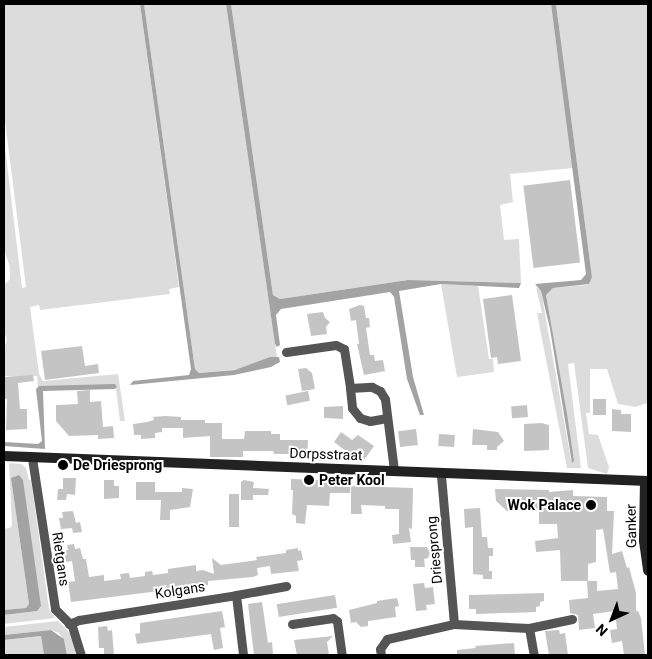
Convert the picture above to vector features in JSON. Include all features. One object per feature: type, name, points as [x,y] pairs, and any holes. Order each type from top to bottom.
[{"type":"street","points":[[286,352],[340,346],[345,352],[352,408],[357,415],[370,421],[387,418]]},
{"type":"street","points":[[350,388],[368,386],[380,391],[384,399],[394,470]]},
{"type":"street","name":"Dorpsstraat","points":[[4,456],[647,481]]},
{"type":"street","name":"Rietgans","points":[[32,458],[54,604],[57,613],[69,624],[76,636],[81,655]]},
{"type":"street","name":"Driesprong","points":[[441,474],[454,624]]},
{"type":"street","name":"Ganker","points":[[647,481],[644,541],[648,571]]},
{"type":"street","name":"Kolgans","points":[[69,624],[79,620],[286,586]]},
{"type":"street","points":[[236,595],[243,655]]},
{"type":"street","points":[[292,624],[333,618],[337,621],[342,655]]},
{"type":"street","points":[[380,655],[380,649],[387,639],[454,624],[529,628],[572,619]]},
{"type":"street","points":[[529,628],[534,655]]},
{"type":"shaded area","points":[[4,4],[140,4],[179,287],[169,289],[170,294],[40,310],[39,305],[30,307],[39,374],[43,381],[118,374],[125,421],[120,421],[116,389],[38,387],[37,376],[4,376],[4,350],[7,339],[4,332],[4,285],[10,279],[10,267],[4,250],[4,139],[22,288],[26,287],[4,113]]},
{"type":"shaded area","points":[[140,4],[144,4],[195,369],[199,373],[235,370],[270,357],[279,357],[280,362],[271,367],[234,375],[130,385],[133,381],[189,375],[191,369]]},
{"type":"shaded area","points":[[144,4],[226,4],[277,357],[241,369],[199,373],[195,369]]},
{"type":"shaded area","points":[[226,4],[231,4],[273,295],[280,299],[408,280],[521,283],[519,288],[441,284],[399,291],[413,377],[424,415],[420,415],[407,379],[394,297],[390,292],[281,309],[276,315],[280,345],[277,347],[275,344]]},
{"type":"shaded area","points":[[231,4],[551,4],[573,168],[510,174],[513,202],[500,205],[504,240],[519,239],[521,283],[408,280],[280,299],[273,295]]},
{"type":"shaded area","points":[[551,4],[556,4],[592,277],[589,284],[553,288],[546,295],[567,414],[574,461],[572,463],[550,329],[541,291],[535,284],[581,280],[586,274]]},
{"type":"shaded area","points":[[556,4],[648,4],[648,403],[635,407],[618,404],[607,369],[590,369],[590,413],[586,413],[589,434],[598,435],[609,467],[607,474],[588,468],[574,363],[568,364],[581,468],[567,468],[537,313],[542,313],[536,287],[541,291],[571,460],[574,462],[546,295],[553,288],[587,285],[592,277]]},
{"type":"shaded area","points":[[441,284],[478,286],[489,359],[493,359],[494,372],[457,377]]},
{"type":"shaded area","points":[[115,384],[117,387],[114,389],[43,391],[45,449],[4,446],[4,442],[38,444],[42,441],[36,389],[39,386]]},
{"type":"shaded area","points":[[9,463],[21,464],[26,468],[29,480],[31,480],[49,609],[55,618],[4,624],[4,615],[37,611],[11,478],[29,604],[26,608],[4,610],[4,529],[10,528],[12,525]]},
{"type":"shaded area","points":[[19,475],[23,480],[41,606],[37,611],[4,615],[4,610],[26,608],[29,604],[11,478]]},
{"type":"shaded area","points":[[58,621],[71,634],[76,655],[67,655],[65,642],[59,633],[51,630],[4,635],[4,627]]},
{"type":"shaded area","points":[[51,630],[64,639],[67,655],[44,655],[41,636],[4,640],[4,635]]},
{"type":"shaded area","points":[[41,636],[44,655],[4,655],[4,640]]},
{"type":"building","points":[[570,180],[580,262],[533,268],[523,186]]},
{"type":"building","points":[[512,295],[521,361],[498,364],[497,357],[491,358],[483,299]]},
{"type":"building","points":[[360,305],[364,306],[366,318],[369,318],[370,327],[366,328],[370,355],[374,355],[375,361],[383,360],[385,371],[364,375],[357,344],[359,344],[356,320],[351,321],[349,309]]},
{"type":"building","points":[[323,312],[325,318],[330,322],[326,327],[327,334],[311,336],[307,314]]},
{"type":"building","points":[[82,346],[85,366],[98,364],[99,373],[45,380],[41,351]]},
{"type":"building","points":[[306,368],[312,373],[315,389],[302,391],[298,369]]},
{"type":"building","points":[[33,375],[34,381],[18,383],[20,409],[27,409],[27,429],[6,430],[7,399],[4,399],[4,377]]},
{"type":"building","points":[[90,390],[90,402],[101,401],[103,427],[113,426],[114,438],[98,439],[98,435],[69,436],[56,421],[56,405],[78,404],[77,391]]},
{"type":"building","points":[[308,391],[310,401],[287,405],[285,395]]},
{"type":"building","points":[[593,399],[606,399],[606,415],[593,415]]},
{"type":"building","points":[[527,405],[528,417],[512,418],[511,406]]},
{"type":"building","points":[[343,406],[343,419],[324,418],[324,407]]},
{"type":"building","points":[[612,409],[621,410],[621,414],[631,414],[631,432],[612,431]]},
{"type":"building","points":[[153,417],[181,417],[181,420],[205,420],[205,423],[222,423],[222,439],[244,439],[245,431],[271,431],[271,434],[280,434],[280,440],[308,440],[307,459],[290,458],[290,454],[274,454],[273,451],[243,451],[243,457],[210,457],[210,436],[183,438],[183,428],[162,428],[162,432],[155,433],[155,438],[141,439],[141,435],[134,435],[133,424],[154,420]]},
{"type":"building","points":[[541,423],[549,425],[549,450],[524,451],[524,424]]},
{"type":"building","points":[[416,429],[418,445],[400,447],[398,431]]},
{"type":"building","points":[[473,429],[498,432],[504,441],[497,447],[497,450],[487,450],[487,445],[472,445]]},
{"type":"building","points":[[341,432],[352,440],[358,435],[374,446],[362,463],[334,442]]},
{"type":"building","points":[[439,434],[455,435],[454,447],[438,446]]},
{"type":"building","points":[[323,477],[350,478],[350,493],[330,493],[329,506],[307,505],[305,524],[296,523],[296,516],[292,514],[293,490],[291,490],[291,479],[323,480]]},
{"type":"building","points":[[63,478],[76,478],[75,495],[67,494],[66,500],[57,500],[58,489],[63,489]]},
{"type":"building","points":[[104,480],[114,480],[114,486],[119,486],[119,498],[104,499]]},
{"type":"building","points":[[244,480],[254,482],[253,488],[269,489],[268,495],[253,495],[253,500],[241,500],[241,482]]},
{"type":"building","points":[[136,482],[155,482],[155,492],[182,492],[182,488],[193,489],[190,507],[170,510],[170,520],[160,520],[161,500],[136,500]]},
{"type":"building","points":[[351,486],[413,488],[412,529],[409,528],[411,542],[393,544],[392,535],[399,534],[399,509],[385,509],[385,506],[361,505],[362,514],[351,514]]},
{"type":"building","points":[[495,489],[549,490],[549,492],[573,490],[573,496],[607,497],[607,511],[614,511],[612,554],[622,551],[627,568],[629,567],[636,593],[636,611],[638,611],[641,618],[645,655],[624,655],[622,641],[612,643],[610,630],[617,629],[615,611],[593,614],[595,628],[579,630],[578,615],[570,613],[569,600],[588,598],[587,581],[561,581],[560,550],[536,552],[535,541],[558,538],[557,524],[539,524],[539,510],[507,511],[496,501]],"holes":[[[603,529],[610,573],[616,572],[618,589],[597,591],[597,581],[588,581],[588,564],[596,562],[596,530]]]},
{"type":"building","points":[[229,494],[239,494],[239,527],[229,527]]},
{"type":"building","points":[[480,508],[482,537],[487,537],[488,548],[493,548],[493,556],[489,556],[489,571],[492,571],[492,579],[483,579],[483,575],[473,574],[473,527],[465,528],[464,509]]},
{"type":"building","points":[[73,511],[76,523],[80,522],[82,532],[73,533],[72,528],[61,529],[59,518],[63,518],[62,512]]},
{"type":"building","points":[[74,544],[75,549],[80,548],[83,559],[86,559],[89,577],[104,575],[104,581],[121,579],[120,574],[129,573],[130,578],[145,576],[145,572],[152,571],[153,575],[168,573],[168,569],[196,565],[196,571],[203,570],[214,574],[212,558],[221,565],[257,560],[256,557],[286,553],[286,550],[298,548],[298,551],[301,550],[303,560],[297,561],[299,571],[271,574],[270,566],[257,568],[258,575],[253,577],[208,581],[208,585],[71,602],[68,582],[75,581],[72,561],[65,562],[64,550],[68,550],[67,545]]},
{"type":"building","points":[[410,547],[427,547],[430,553],[428,558],[424,559],[425,567],[415,567],[415,560],[411,560]]},
{"type":"building","points":[[424,583],[425,588],[433,587],[435,604],[426,605],[427,610],[416,611],[413,584]]},
{"type":"building","points":[[544,593],[544,601],[540,602],[540,606],[536,607],[536,612],[476,614],[476,609],[469,609],[469,595]]},
{"type":"building","points":[[335,595],[337,608],[279,617],[277,604]]},
{"type":"building","points":[[397,598],[399,606],[395,607],[396,617],[368,621],[368,626],[361,627],[356,622],[351,623],[349,610],[377,603],[377,601]]},
{"type":"building","points":[[262,602],[268,643],[272,642],[273,654],[254,655],[248,604]]},
{"type":"building","points":[[222,611],[225,627],[220,628],[223,648],[214,650],[211,634],[137,644],[135,634],[140,633],[140,623]]},
{"type":"building","points":[[107,626],[108,631],[112,630],[114,655],[104,655],[104,648],[99,648],[98,627]]},
{"type":"building","points":[[559,630],[560,634],[565,633],[568,655],[549,655],[545,631]]},
{"type":"building","points":[[333,636],[327,642],[329,655],[297,655],[294,640]]},
{"type":"building","points":[[514,643],[515,655],[457,655],[457,650],[476,648],[475,646]]},
{"type":"place","name":"De Driesprong","points":[[63,465]]},
{"type":"place","name":"Peter Kool","points":[[309,480]]},
{"type":"place","name":"Wok Palace","points":[[591,505]]}]
